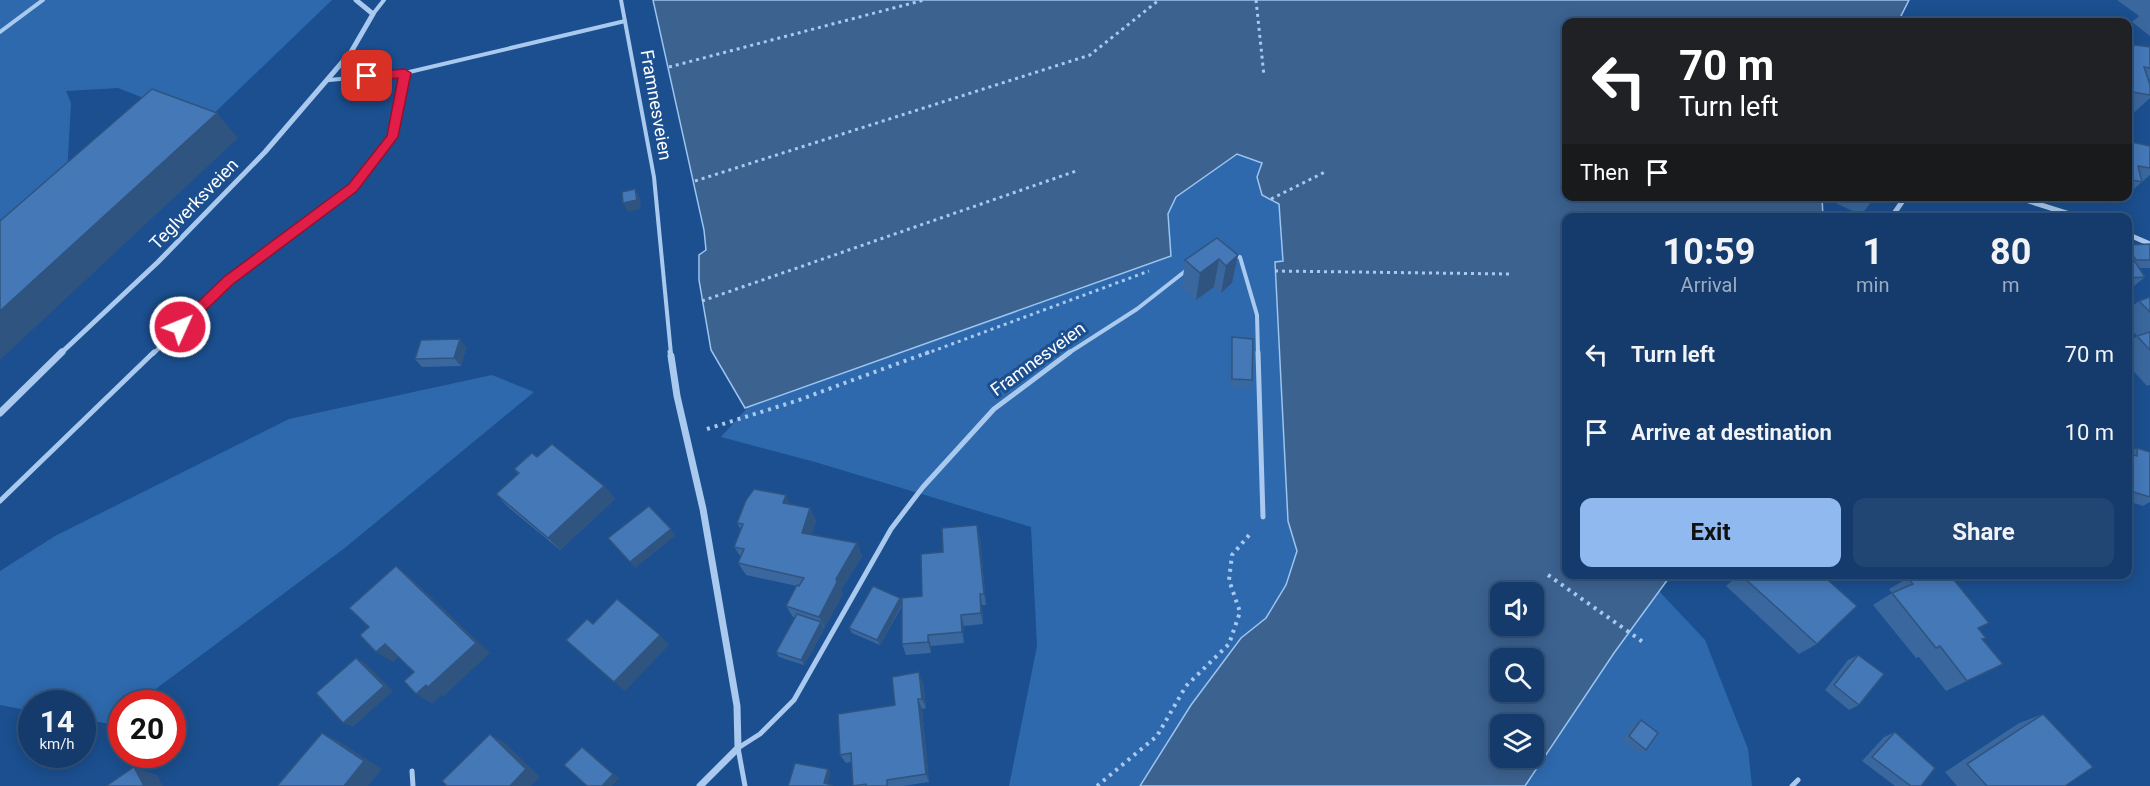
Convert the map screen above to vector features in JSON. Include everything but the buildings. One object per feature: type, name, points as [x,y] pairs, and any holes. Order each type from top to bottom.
[{"type":"street","points":[[356,0],[373,14]]},
{"type":"street","name":"Teglverksveien","points":[[0,413],[198,222],[329,80],[351,52],[373,14]]},
{"type":"street","points":[[2029,201],[2066,213]]},
{"type":"street","points":[[2132,236],[2150,244]]},
{"type":"street","name":"Framnesveien","points":[[671,356],[686,435],[704,508],[735,694],[738,748],[699,786]]},
{"type":"lane","points":[[0,32],[43,0]]},
{"type":"lane","points":[[373,14],[384,0]]},
{"type":"lane","name":"Framnesveien","points":[[621,0],[655,191],[666,328],[671,356]]},
{"type":"lane","points":[[329,80],[405,73],[625,21]]},
{"type":"lane","points":[[0,501],[229,280],[353,188],[392,137],[405,73]]},
{"type":"lane","points":[[1231,256],[1240,257],[1257,315],[1263,517]]},
{"type":"lane","name":"Framnesveien","points":[[745,786],[738,748],[760,734],[794,700],[891,530],[922,487],[994,409],[1062,357],[1137,309],[1196,263]]},
{"type":"lane","points":[[412,771],[413,786]]},
{"type":"lane","points":[[1792,786],[1798,780]]},
{"type":"path","points":[[669,67],[924,0]]},
{"type":"path","points":[[695,181],[1090,55],[1159,0]]},
{"type":"path","points":[[1256,0],[1264,76]]},
{"type":"path","points":[[702,301],[1080,170]]},
{"type":"path","points":[[1271,199],[1328,171]]},
{"type":"path","points":[[686,435],[796,401],[1146,271],[1189,269]]},
{"type":"path","points":[[1275,271],[1509,274]]},
{"type":"path","points":[[1097,786],[1157,736],[1186,686],[1229,644],[1240,612],[1229,580],[1232,555],[1263,517]]},
{"type":"path","points":[[1548,575],[1643,642]]},
{"type":"shaded area","points":[[0,0],[332,0],[205,122],[118,88],[66,91],[71,103],[67,174],[0,245]]},
{"type":"shaded area","points":[[653,0],[1909,0],[1900,18],[1562,18],[1562,201],[1822,201],[1823,213],[1562,213],[1562,579],[1668,579],[1614,653],[1544,758],[1544,714],[1490,714],[1490,768],[1537,768],[1525,786],[1140,786],[1191,705],[1241,638],[1266,618],[1286,585],[1297,551],[1288,521],[1275,262],[1283,261],[1279,204],[1262,195],[1257,177],[1262,163],[1237,154],[1176,197],[1168,214],[1171,256],[745,408],[711,350],[699,280],[699,255],[706,250],[704,230]]},
{"type":"shaded area","points":[[1238,153],[1262,163],[1262,195],[1279,204],[1283,262],[1275,262],[1288,521],[1297,551],[1286,585],[1266,618],[1241,638],[1191,705],[1140,786],[1009,786],[1037,646],[1031,527],[815,462],[721,437],[748,407],[1171,256],[1168,214],[1176,197]]},
{"type":"shaded area","points":[[492,375],[534,392],[346,547],[154,690],[108,690],[108,724],[96,721],[96,690],[18,690],[18,708],[0,705],[0,571],[55,536],[289,419]]},
{"type":"shaded area","points":[[1659,591],[1705,640],[1748,749],[1752,786],[1525,786],[1537,768],[1544,768],[1544,758],[1614,653]]},
{"type":"route","points":[[180,327],[229,280],[353,188],[392,137],[405,73],[367,76]]}]
